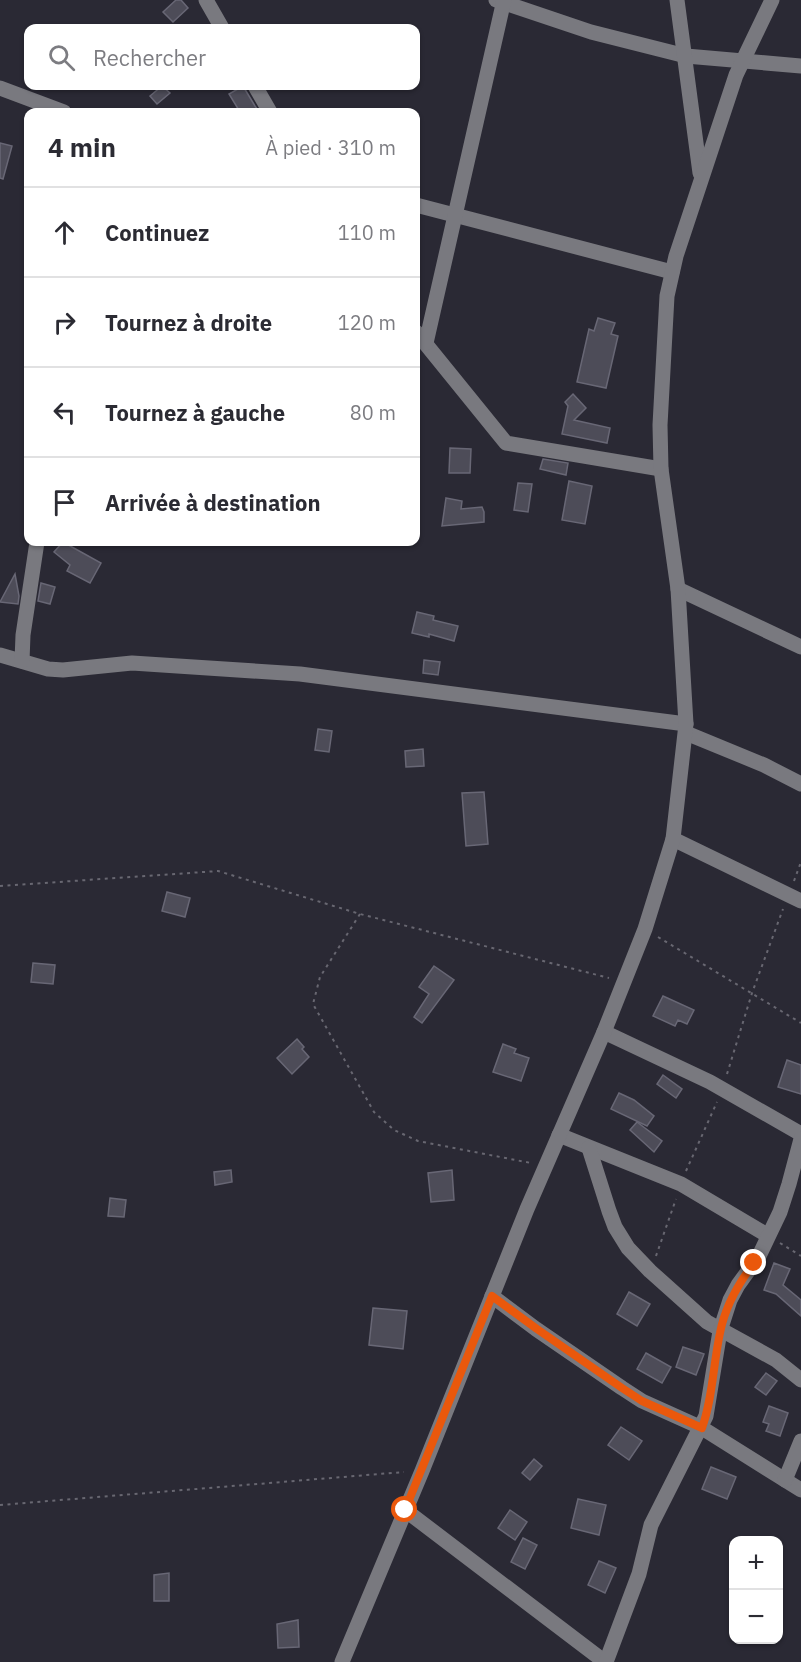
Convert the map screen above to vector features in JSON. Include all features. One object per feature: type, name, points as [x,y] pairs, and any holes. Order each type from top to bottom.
[{"type":"street","points":[[206,0],[220,24]]},
{"type":"street","points":[[677,0],[700,178]]},
{"type":"street","points":[[342,1662],[546,1166],[604,1032],[645,929],[674,839],[686,729],[678,589],[661,469],[660,425],[667,296],[700,178],[741,60],[772,0]]},
{"type":"street","points":[[661,469],[506,443],[421,338],[456,214],[502,1],[591,32],[686,56],[801,66]]},
{"type":"street","points":[[0,88],[53,108]]},
{"type":"street","points":[[257,90],[268,108]]},
{"type":"street","points":[[420,206],[672,272]]},
{"type":"street","points":[[22,661],[22,642],[36,546]]},
{"type":"street","points":[[678,589],[801,647]]},
{"type":"street","points":[[0,655],[63,670],[132,663],[300,674],[686,729],[801,784]]},
{"type":"street","points":[[674,839],[795,898]]},
{"type":"street","points":[[604,1032],[723,1089],[801,1134]]},
{"type":"street","points":[[559,1135],[681,1184],[767,1235]]},
{"type":"street","points":[[405,1510],[606,1662],[639,1574],[651,1525],[702,1428],[709,1406],[720,1330],[730,1300],[759,1256],[784,1201],[801,1139]]},
{"type":"street","points":[[590,1148],[615,1227],[628,1248],[650,1272],[707,1323],[776,1360],[801,1380]]},
{"type":"street","points":[[492,1296],[642,1401],[702,1428],[801,1490]]},
{"type":"street","points":[[785,1480],[801,1441]]},
{"type":"path","points":[[650,1272],[681,1184],[723,1089],[752,993],[795,898],[801,862]]},
{"type":"path","points":[[0,886],[218,871],[360,914],[624,982]]},
{"type":"path","points":[[360,914],[320,977],[312,1004],[374,1112],[394,1130],[418,1141],[546,1166]]},
{"type":"path","points":[[645,929],[801,1023]]},
{"type":"path","points":[[767,1235],[801,1256]]},
{"type":"path","points":[[0,1505],[422,1471]]},
{"type":"building","points":[[176,0],[181,0],[188,8],[173,22],[163,12]]},
{"type":"building","points":[[157,90],[167,90],[170,93],[157,104],[150,96]]},
{"type":"building","points":[[236,90],[245,90],[257,108],[238,108],[229,94]]},
{"type":"building","points":[[0,143],[12,146],[3,179],[0,178]]},
{"type":"building","points":[[598,318],[615,323],[611,334],[618,336],[606,388],[577,382],[589,329],[594,331]]},
{"type":"building","points":[[573,394],[586,408],[574,420],[610,428],[607,443],[562,434],[568,406],[565,402]]},
{"type":"building","points":[[450,448],[471,449],[470,473],[449,473]]},
{"type":"building","points":[[543,459],[568,463],[566,475],[540,469]]},
{"type":"building","points":[[569,481],[592,486],[585,524],[562,520]]},
{"type":"building","points":[[518,483],[532,484],[528,512],[514,510]]},
{"type":"building","points":[[446,498],[462,501],[461,509],[482,507],[484,522],[442,526]]},
{"type":"building","points":[[59,546],[70,546],[101,563],[90,583],[67,571],[70,565],[54,552]]},
{"type":"building","points":[[15,574],[18,604],[0,602]]},
{"type":"building","points":[[41,583],[55,587],[50,604],[38,601]]},
{"type":"building","points":[[417,612],[434,616],[433,620],[458,626],[454,641],[429,634],[429,637],[412,633]]},
{"type":"building","points":[[424,660],[440,662],[438,675],[423,673]]},
{"type":"building","points":[[318,729],[332,731],[329,752],[315,750]]},
{"type":"building","points":[[423,749],[424,766],[406,767],[405,751]]},
{"type":"building","points":[[484,792],[488,844],[466,846],[462,793]]},
{"type":"building","points":[[167,892],[190,898],[185,917],[162,911]]},
{"type":"building","points":[[33,963],[55,965],[53,984],[31,982]]},
{"type":"building","points":[[434,966],[454,980],[422,1023],[414,1017],[429,994],[419,987]]},
{"type":"building","points":[[663,996],[694,1010],[687,1024],[678,1020],[675,1026],[653,1016]]},
{"type":"building","points":[[297,1039],[309,1057],[292,1074],[277,1058]]},
{"type":"building","points":[[503,1044],[516,1049],[514,1053],[529,1058],[521,1081],[493,1072]]},
{"type":"building","points":[[787,1060],[801,1065],[801,1094],[778,1087]]},
{"type":"building","points":[[663,1075],[682,1089],[676,1098],[657,1084]]},
{"type":"building","points":[[619,1093],[634,1100],[654,1116],[647,1126],[611,1109]]},
{"type":"building","points":[[637,1122],[662,1141],[654,1152],[630,1130]]},
{"type":"building","points":[[231,1170],[232,1182],[215,1185],[214,1172]]},
{"type":"building","points":[[452,1170],[454,1200],[431,1202],[428,1173]]},
{"type":"building","points":[[110,1198],[126,1200],[124,1217],[108,1216]]},
{"type":"building","points":[[774,1263],[790,1269],[783,1285],[801,1300],[801,1316],[776,1294],[764,1290]]},
{"type":"building","points":[[629,1292],[650,1304],[637,1326],[617,1314]]},
{"type":"building","points":[[373,1308],[407,1311],[403,1349],[369,1345]]},
{"type":"building","points":[[683,1347],[704,1354],[696,1375],[676,1367]]},
{"type":"building","points":[[646,1353],[671,1367],[662,1383],[637,1369]]},
{"type":"building","points":[[766,1373],[777,1381],[766,1395],[755,1387]]},
{"type":"building","points":[[769,1406],[788,1413],[780,1436],[766,1431],[769,1424],[763,1422]]},
{"type":"building","points":[[621,1427],[642,1441],[629,1460],[608,1445]]},
{"type":"building","points":[[534,1459],[542,1466],[530,1480],[522,1473]]},
{"type":"building","points":[[711,1467],[736,1477],[727,1499],[702,1489]]},
{"type":"building","points":[[578,1499],[606,1505],[599,1535],[571,1528]]},
{"type":"building","points":[[510,1510],[527,1522],[515,1540],[498,1528]]},
{"type":"building","points":[[523,1538],[537,1545],[525,1569],[511,1562]]},
{"type":"building","points":[[599,1561],[616,1568],[605,1593],[588,1585]]},
{"type":"building","points":[[169,1573],[169,1601],[154,1601],[154,1575]]},
{"type":"building","points":[[298,1620],[299,1647],[278,1648],[277,1624]]},
{"type":"route","points":[[405,1510],[492,1296],[642,1401],[702,1428],[709,1406],[720,1330],[730,1300],[754,1263]]}]
